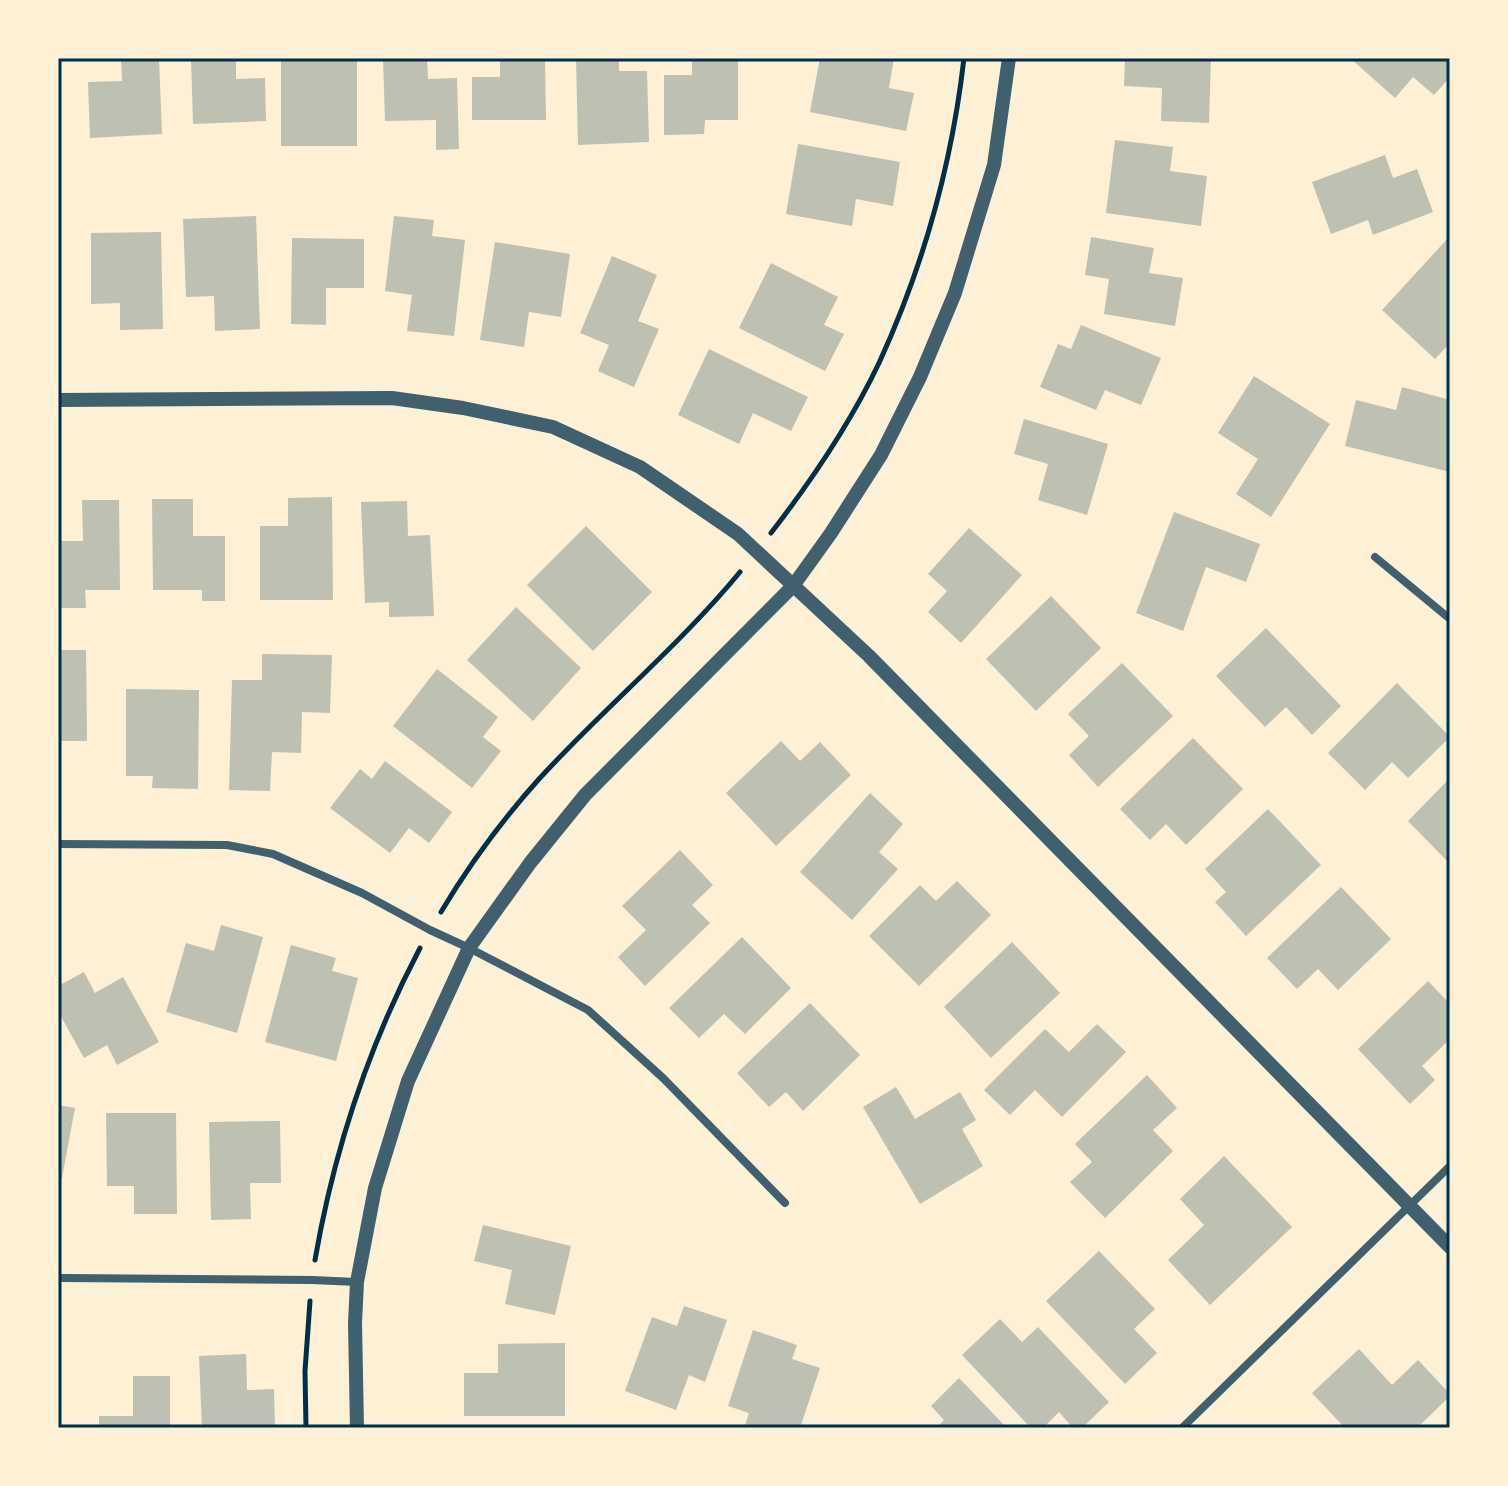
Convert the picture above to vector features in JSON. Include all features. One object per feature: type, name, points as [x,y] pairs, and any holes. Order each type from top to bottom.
[{"type":"street","points":[[357,1428],[357,1282],[375,1188],[408,1081],[469,948],[530,863],[585,795],[793,586],[881,455],[920,377],[955,293],[994,165],[1009,58]]},
{"type":"street","points":[[58,400],[392,398],[463,408],[553,427],[640,467],[738,534],[869,656],[1450,1247]]},
{"type":"street","points":[[1375,557],[1450,619]]},
{"type":"street","points":[[58,844],[227,845],[273,854],[362,893],[588,1010],[663,1078],[785,1203]]},
{"type":"street","points":[[1182,1428],[1450,1166]]},
{"type":"street","points":[[63,1278],[357,1282]]},
{"type":"path","points":[[306,1428],[305,1371],[312,1280],[326,1200],[368,1058],[405,977]]},
{"type":"building","points":[[121,58],[159,58],[162,134],[90,138],[88,82],[122,81]]},
{"type":"building","points":[[191,58],[236,58],[236,79],[265,78],[266,121],[193,124]]},
{"type":"building","points":[[281,58],[357,58],[357,146],[281,146]]},
{"type":"building","points":[[383,58],[427,58],[428,79],[457,78],[459,149],[436,150],[436,120],[385,121]]},
{"type":"building","points":[[500,58],[545,58],[546,120],[472,120],[472,77],[500,77]]},
{"type":"building","points":[[576,58],[619,58],[619,71],[647,71],[649,142],[578,145]]},
{"type":"building","points":[[692,58],[738,58],[738,120],[705,120],[704,134],[664,135],[664,75],[692,75]]},
{"type":"building","points":[[820,58],[894,58],[889,88],[914,93],[906,131],[810,112]]},
{"type":"building","points":[[1125,58],[1211,58],[1209,123],[1161,121],[1162,88],[1124,86]]},
{"type":"building","points":[[1350,58],[1450,58],[1450,77],[1434,95],[1413,77],[1395,98]]},
{"type":"building","points":[[1115,140],[1173,147],[1170,171],[1207,176],[1201,226],[1106,213]]},
{"type":"building","points":[[798,144],[900,162],[893,206],[856,199],[852,226],[786,214]]},
{"type":"building","points":[[1385,155],[1393,178],[1417,169],[1433,212],[1373,235],[1368,220],[1331,234],[1312,182]]},
{"type":"building","points":[[256,216],[260,329],[215,331],[214,296],[186,297],[183,219]]},
{"type":"building","points":[[394,216],[434,220],[432,236],[465,240],[454,336],[407,331],[412,295],[385,291]]},
{"type":"building","points":[[161,232],[163,329],[120,330],[120,303],[91,304],[91,233]]},
{"type":"building","points":[[1450,236],[1450,343],[1435,359],[1382,310]]},
{"type":"building","points":[[1091,237],[1154,248],[1149,273],[1183,278],[1175,326],[1104,314],[1109,279],[1085,275]]},
{"type":"building","points":[[292,238],[364,239],[364,288],[326,288],[326,325],[291,324]]},
{"type":"building","points":[[495,242],[570,254],[561,317],[529,312],[524,347],[480,340]]},
{"type":"building","points":[[612,256],[657,275],[638,321],[659,329],[634,387],[598,371],[609,345],[580,333]]},
{"type":"building","points":[[771,263],[838,297],[824,325],[844,334],[825,371],[739,328]]},
{"type":"building","points":[[1081,325],[1161,358],[1141,405],[1105,390],[1096,410],[1040,387],[1058,344],[1071,349]]},
{"type":"building","points":[[709,349],[808,397],[791,431],[753,413],[739,444],[678,415]]},
{"type":"building","points":[[1254,376],[1330,424],[1271,517],[1236,494],[1258,459],[1218,433]]},
{"type":"building","points":[[1402,387],[1450,400],[1450,472],[1345,446],[1356,400],[1396,410]]},
{"type":"building","points":[[1024,419],[1108,444],[1087,515],[1038,500],[1048,464],[1014,454]]},
{"type":"building","points":[[332,497],[333,600],[260,600],[260,526],[288,526],[288,498]]},
{"type":"building","points":[[152,499],[193,499],[193,536],[225,536],[225,601],[202,601],[202,590],[153,590]]},
{"type":"building","points":[[82,500],[119,500],[120,590],[85,590],[86,608],[58,608],[58,541],[83,541]]},
{"type":"building","points":[[407,501],[408,536],[430,535],[434,616],[389,617],[389,602],[365,603],[361,502]]},
{"type":"building","points":[[1174,512],[1260,544],[1246,582],[1206,567],[1183,631],[1136,613]]},
{"type":"building","points":[[586,526],[652,592],[593,651],[527,585]]},
{"type":"building","points":[[969,528],[1022,575],[961,643],[928,612],[947,591],[928,574]]},
{"type":"building","points":[[1051,596],[1101,648],[1036,711],[986,659]]},
{"type":"building","points":[[516,607],[581,668],[533,721],[467,660]]},
{"type":"building","points":[[1266,628],[1341,706],[1312,735],[1286,707],[1265,727],[1216,676]]},
{"type":"building","points":[[58,650],[86,650],[87,741],[58,741]]},
{"type":"building","points":[[262,654],[332,655],[330,713],[302,712],[301,753],[272,752],[270,791],[229,790],[232,680],[262,680]]},
{"type":"building","points":[[1122,663],[1173,716],[1098,787],[1069,755],[1089,736],[1068,714]]},
{"type":"building","points":[[437,669],[498,717],[483,737],[501,751],[472,788],[393,726]]},
{"type":"building","points":[[1397,683],[1450,737],[1408,778],[1392,762],[1365,790],[1328,753]]},
{"type":"building","points":[[126,689],[199,690],[198,789],[152,788],[153,776],[126,776]]},
{"type":"building","points":[[1193,738],[1243,789],[1186,845],[1166,824],[1150,840],[1120,809]]},
{"type":"building","points":[[781,741],[800,761],[820,742],[851,775],[776,846],[726,793]]},
{"type":"building","points":[[385,761],[452,812],[429,843],[409,828],[390,853],[330,808],[360,769],[372,779]]},
{"type":"building","points":[[1450,778],[1450,864],[1408,821]]},
{"type":"building","points":[[870,793],[903,824],[879,852],[898,869],[852,920],[800,872]]},
{"type":"building","points":[[1268,809],[1321,865],[1246,936],[1215,902],[1226,892],[1205,869]]},
{"type":"building","points":[[680,850],[713,885],[692,905],[710,923],[645,986],[618,957],[646,930],[622,906]]},
{"type":"building","points":[[957,881],[991,915],[919,986],[869,936],[920,885],[936,901]]},
{"type":"building","points":[[1341,887],[1391,939],[1338,990],[1318,969],[1297,989],[1267,958]]},
{"type":"building","points":[[221,925],[263,937],[237,1033],[166,1012],[186,943],[214,951]]},
{"type":"building","points":[[742,937],[791,988],[745,1034],[724,1014],[699,1038],[669,1008]]},
{"type":"building","points":[[1012,942],[1060,993],[991,1058],[944,1007]]},
{"type":"building","points":[[291,945],[336,958],[332,971],[358,978],[336,1061],[265,1042]]},
{"type":"building","points":[[84,972],[95,993],[123,977],[159,1042],[117,1065],[107,1045],[84,1058],[58,1011],[58,986]]},
{"type":"building","points":[[1428,981],[1450,1004],[1450,1039],[1422,1066],[1435,1080],[1410,1104],[1358,1049]]},
{"type":"building","points":[[810,1003],[860,1055],[803,1111],[786,1092],[769,1107],[737,1073]]},
{"type":"building","points":[[1097,1024],[1126,1052],[1062,1117],[1035,1090],[1010,1115],[984,1090],[1045,1029],[1069,1052]]},
{"type":"building","points":[[1147,1075],[1177,1108],[1153,1130],[1173,1151],[1105,1218],[1070,1182],[1092,1162],[1075,1144]]},
{"type":"building","points":[[896,1087],[915,1119],[960,1092],[976,1120],[962,1129],[983,1166],[920,1204],[863,1107]]},
{"type":"building","points":[[58,1105],[75,1108],[62,1178],[58,1177]]},
{"type":"building","points":[[106,1113],[176,1113],[177,1214],[134,1214],[134,1186],[107,1186]]},
{"type":"building","points":[[280,1121],[281,1183],[250,1183],[251,1219],[211,1220],[209,1122]]},
{"type":"building","points":[[1224,1156],[1292,1227],[1210,1305],[1168,1260],[1204,1225],[1180,1199]]},
{"type":"building","points":[[483,1225],[571,1246],[555,1315],[505,1304],[512,1270],[474,1261]]},
{"type":"building","points":[[1099,1251],[1155,1309],[1134,1329],[1157,1353],[1125,1384],[1046,1301]]},
{"type":"building","points":[[684,1306],[727,1320],[705,1382],[689,1375],[676,1410],[625,1391],[652,1317],[677,1326]]},
{"type":"building","points":[[1000,1319],[1022,1342],[1038,1327],[1109,1402],[1082,1428],[1073,1428],[1059,1412],[1043,1428],[1031,1428],[962,1355]]},
{"type":"building","points":[[753,1330],[797,1345],[792,1359],[820,1368],[800,1428],[744,1428],[749,1413],[728,1406]]},
{"type":"building","points":[[565,1343],[565,1416],[464,1416],[464,1373],[498,1373],[498,1344]]},
{"type":"building","points":[[1359,1349],[1392,1385],[1418,1360],[1450,1396],[1417,1428],[1345,1428],[1312,1393]]},
{"type":"building","points":[[246,1354],[247,1390],[274,1389],[275,1428],[202,1428],[199,1356]]},
{"type":"building","points":[[133,1376],[170,1376],[170,1428],[99,1428],[99,1416],[133,1416]]},
{"type":"building","points":[[959,1378],[1007,1428],[936,1428],[944,1420],[931,1406]]}]
